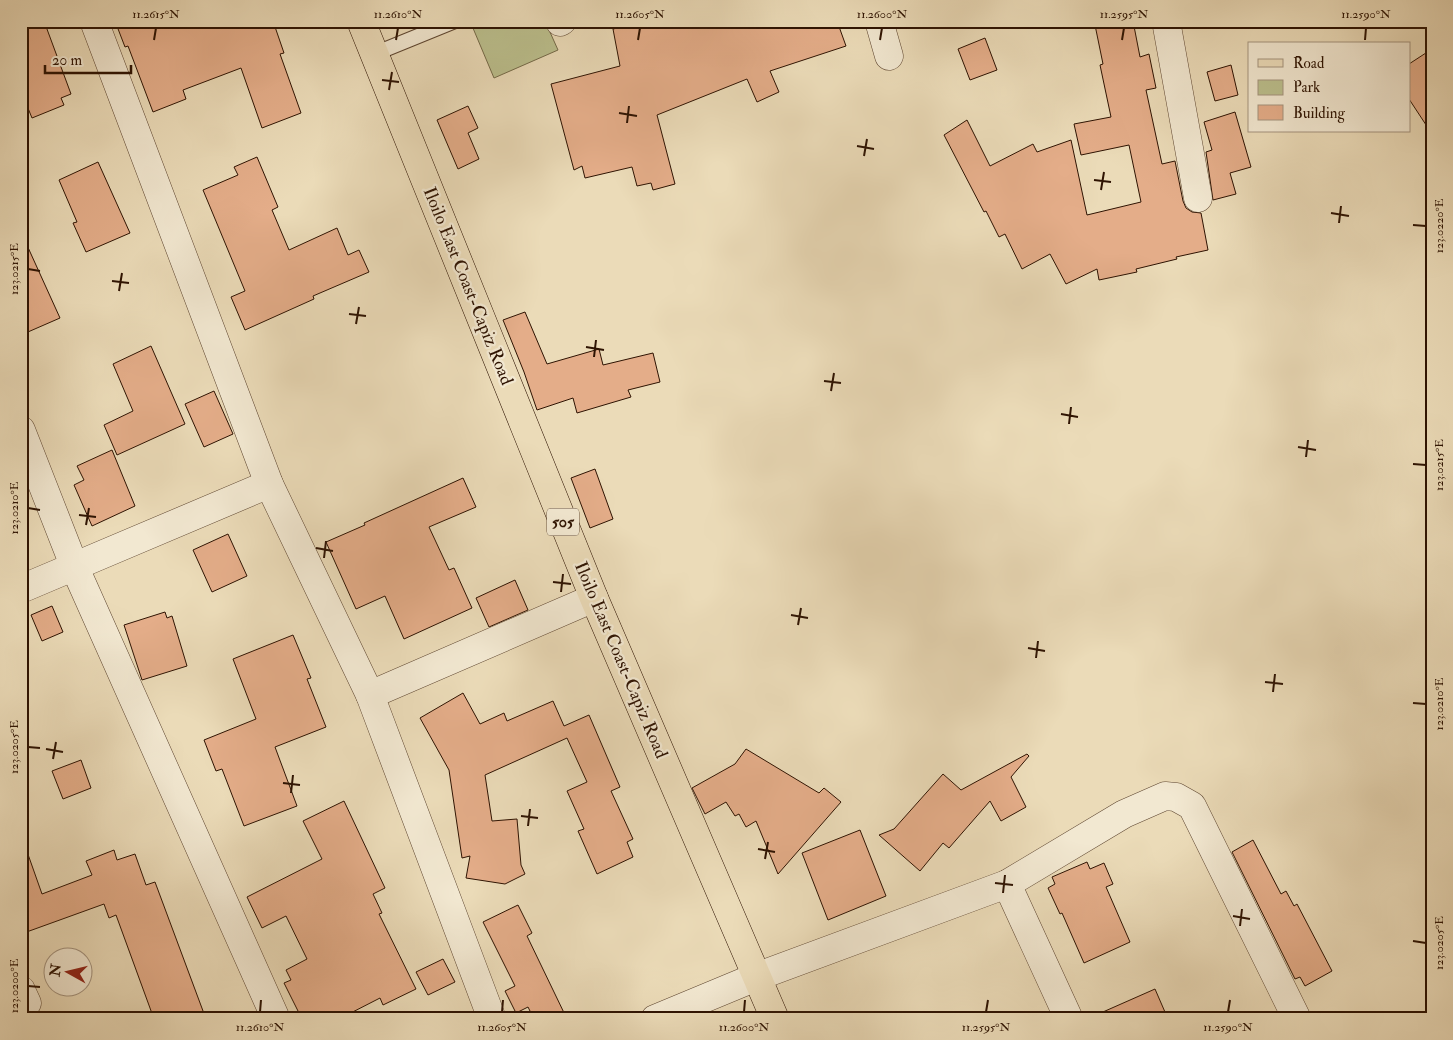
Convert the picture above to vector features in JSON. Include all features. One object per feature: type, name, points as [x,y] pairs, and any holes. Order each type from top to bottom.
[{"type":"main road","name":"Iloilo East Coast-Capiz Road","points":[[361,21],[594,598],[775,1019]]},
{"type":"street","points":[[94,21],[269,484],[370,695],[492,1019]]},
{"type":"street","points":[[879,21],[889,56]]},
{"type":"street","points":[[1166,21],[1198,198]]},
{"type":"street","points":[[21,430],[75,568],[276,1019]]},
{"type":"street","points":[[21,589],[75,568],[269,484]]},
{"type":"street","points":[[370,695],[594,598]]},
{"type":"street","points":[[655,1019],[756,977],[1007,884],[1124,814],[1165,796],[1176,797],[1192,806],[1297,1019]]},
{"type":"street","points":[[1007,884],[1069,1019]]},
{"type":"lane","points":[[374,54],[455,21]]},
{"type":"green space","points":[[470,21],[545,21],[558,50],[494,78]]},
{"type":"building","points":[[21,21],[44,21],[71,94],[61,98],[64,105],[32,118],[21,91]]},
{"type":"building","points":[[115,21],[273,21],[284,53],[280,54],[301,113],[262,128],[241,68],[183,90],[186,99],[153,112],[128,46],[125,47]]},
{"type":"building","points":[[648,21],[837,21],[846,46],[770,71],[779,92],[757,102],[747,79],[657,115],[675,184],[653,190],[651,183],[637,186],[632,167],[585,178],[582,166],[574,170],[551,84],[620,66],[613,29]]},
{"type":"building","points":[[1113,21],[1133,21],[1140,57],[1149,54],[1156,88],[1146,90],[1162,164],[1175,161],[1183,201],[1186,208],[1192,212],[1201,213],[1208,250],[1136,269],[1137,272],[1099,280],[1097,269],[1066,284],[1050,254],[1022,269],[1005,234],[999,237],[986,211],[984,212],[944,135],[967,120],[990,166],[1033,144],[1037,152],[1071,140],[1087,215],[1141,202],[1129,145],[1081,155],[1074,124],[1111,117],[1100,65],[1103,64],[1095,25]]},
{"type":"building","points":[[985,38],[997,70],[970,80],[958,49]]},
{"type":"building","points":[[1432,49],[1432,134],[1410,101],[1410,63]]},
{"type":"building","points":[[1231,65],[1238,95],[1215,101],[1207,72]]},
{"type":"building","points":[[468,106],[478,128],[468,133],[479,159],[458,169],[437,120]]},
{"type":"building","points":[[1235,112],[1251,167],[1230,173],[1236,194],[1213,200],[1206,152],[1212,150],[1204,122]]},
{"type":"building","points":[[257,157],[278,207],[272,210],[289,250],[337,228],[348,255],[359,250],[369,272],[313,296],[314,299],[245,330],[231,297],[245,291],[203,190],[238,175],[234,167]]},
{"type":"building","points":[[98,162],[130,233],[86,252],[73,223],[77,222],[59,180]]},
{"type":"building","points":[[21,232],[60,318],[21,335]]},
{"type":"building","points":[[525,312],[547,364],[599,349],[603,365],[653,353],[660,382],[628,390],[631,397],[577,413],[573,398],[537,410],[503,320]]},
{"type":"building","points":[[151,346],[185,424],[117,455],[104,425],[133,411],[113,364]]},
{"type":"building","points":[[214,391],[233,434],[204,447],[185,404]]},
{"type":"building","points":[[112,450],[135,506],[92,526],[74,485],[84,480],[77,466]]},
{"type":"building","points":[[595,469],[613,519],[590,528],[571,478]]},
{"type":"building","points":[[463,478],[476,507],[429,527],[449,570],[454,568],[472,608],[404,639],[385,596],[356,609],[326,542]]},
{"type":"building","points":[[228,534],[247,576],[212,592],[193,550]]},
{"type":"building","points":[[515,580],[528,610],[489,627],[476,598]]},
{"type":"building","points":[[52,606],[63,632],[42,641],[31,615]]},
{"type":"building","points":[[165,612],[167,618],[172,616],[187,666],[142,680],[124,625]]},
{"type":"building","points":[[293,635],[311,678],[307,679],[326,727],[275,747],[297,806],[244,826],[222,769],[216,771],[204,740],[256,719],[233,659]]},
{"type":"building","points":[[463,693],[480,724],[504,713],[507,721],[553,701],[564,726],[589,715],[620,787],[611,791],[633,839],[627,842],[633,857],[597,874],[578,831],[584,829],[567,791],[587,782],[567,738],[485,775],[492,821],[517,819],[521,865],[525,874],[505,884],[466,878],[470,856],[462,858],[449,770],[420,718]]},
{"type":"building","points":[[746,749],[819,793],[824,788],[841,802],[778,874],[756,821],[746,827],[739,814],[735,816],[726,802],[705,814],[692,788],[735,764]]},
{"type":"building","points":[[1027,754],[1029,756],[1011,777],[1026,807],[1001,821],[990,801],[949,848],[943,843],[920,871],[879,835],[894,829],[943,774],[961,790]]},
{"type":"building","points":[[81,760],[91,788],[63,799],[52,771]]},
{"type":"building","points":[[344,801],[385,888],[373,894],[382,913],[379,914],[416,989],[383,1005],[380,998],[339,1019],[302,1019],[284,983],[291,980],[286,970],[307,959],[286,916],[262,928],[247,897],[322,859],[303,821]]},
{"type":"building","points":[[860,830],[886,896],[828,920],[802,853]]},
{"type":"building","points":[[1253,840],[1281,894],[1286,891],[1294,906],[1297,904],[1332,971],[1305,986],[1300,977],[1295,979],[1232,852]]},
{"type":"building","points":[[24,843],[42,894],[92,875],[86,861],[114,850],[117,860],[135,854],[146,885],[155,882],[206,1019],[154,1019],[116,915],[109,918],[104,904],[21,934],[21,844]]},
{"type":"building","points":[[1087,862],[1090,869],[1104,863],[1113,884],[1106,887],[1130,942],[1084,963],[1062,913],[1060,914],[1048,888],[1055,884],[1052,877]]},
{"type":"building","points":[[518,905],[532,933],[527,936],[567,1019],[534,1019],[528,1007],[516,1013],[505,991],[515,986],[483,922]]},
{"type":"building","points":[[443,959],[455,982],[428,995],[416,972]]},
{"type":"building","points":[[1155,989],[1168,1019],[1087,1019]]}]
